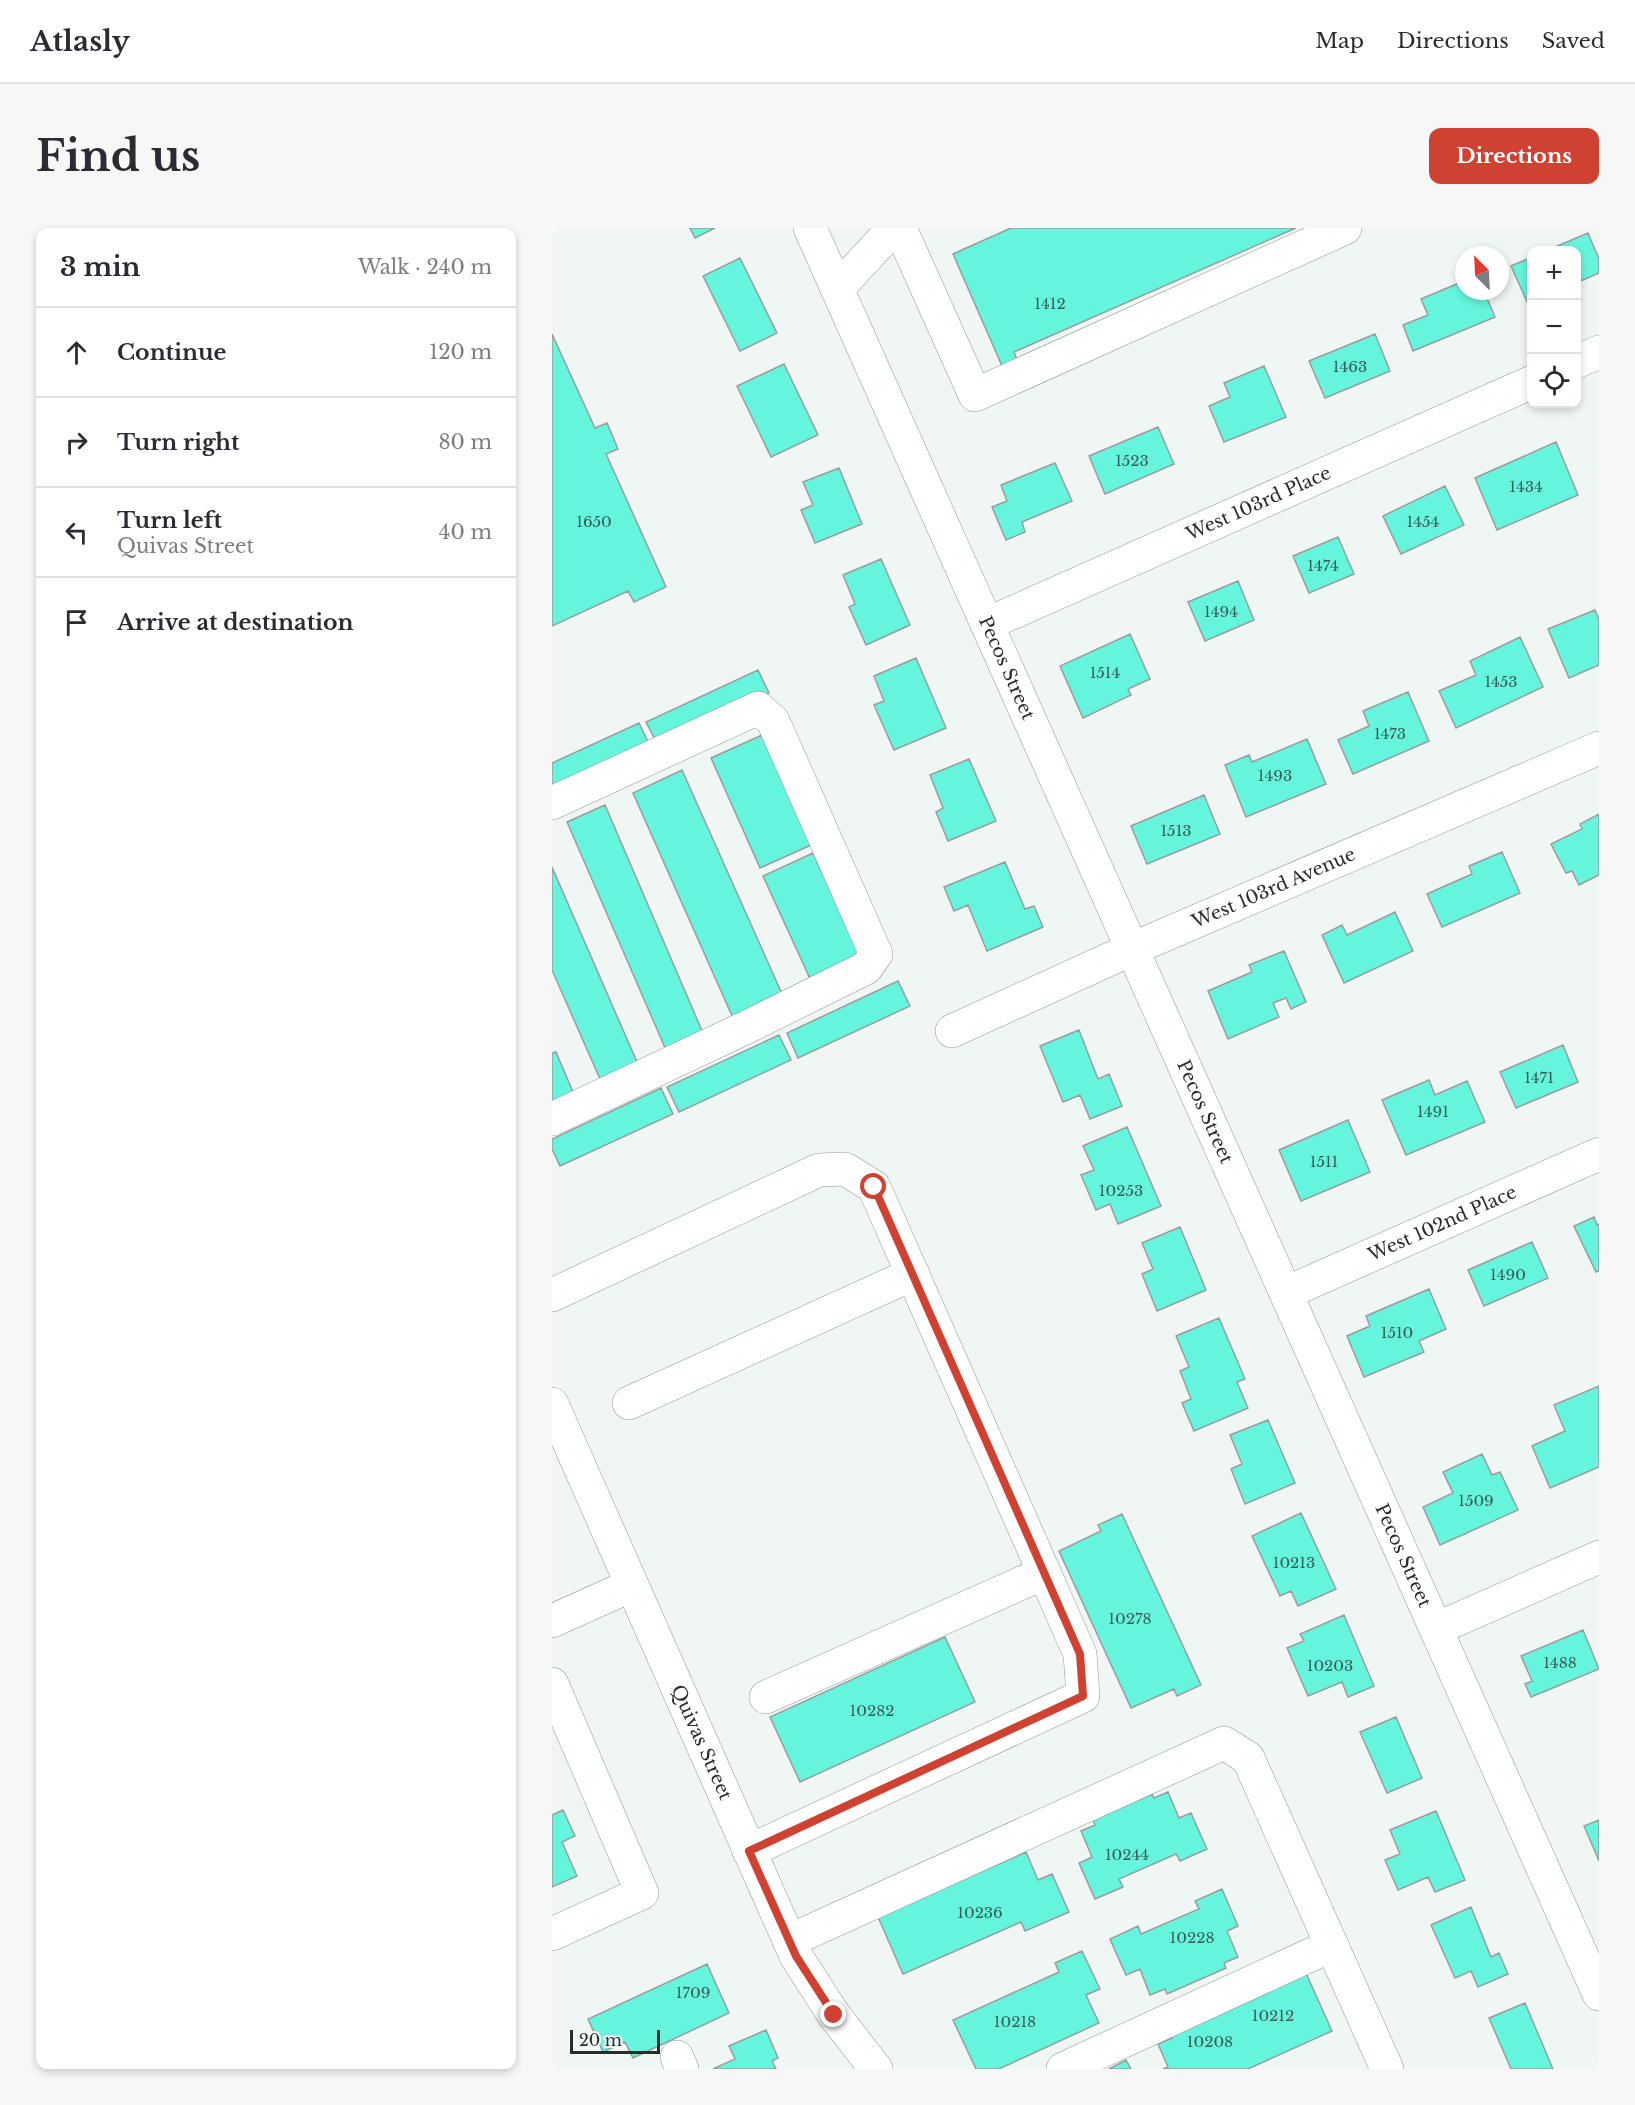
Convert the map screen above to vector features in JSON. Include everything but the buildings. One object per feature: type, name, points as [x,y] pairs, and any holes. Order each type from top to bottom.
[{"type":"street","name":"Pecos Street","points":[[810,228],[1436,1629],[1591,1956],[1599,1994]]},
{"type":"street","points":[[837,289],[894,228]]},
{"type":"street","points":[[900,228],[975,395],[1345,228]]},
{"type":"street","points":[[1581,360],[1599,352]]},
{"type":"street","name":"West 103rd Place","points":[[987,624],[1527,384]]},
{"type":"street","points":[[552,803],[758,708],[773,721],[876,954],[866,968],[552,1119]]},
{"type":"street","name":"West 103rd Avenue","points":[[952,1031],[1132,949],[1599,748]]},
{"type":"street","name":"West 102nd Place","points":[[1286,1293],[1599,1154]]},
{"type":"street","points":[[552,1295],[819,1170],[845,1169],[874,1187],[1080,1654],[1083,1696],[749,1851]]},
{"type":"street","points":[[629,1402],[913,1274]]},
{"type":"street","name":"Quivas Street","points":[[552,1404],[796,1956],[834,2015],[876,2069]]},
{"type":"street","points":[[1436,1629],[1599,1557]]},
{"type":"street","points":[[766,1697],[1044,1573]]},
{"type":"street","points":[[552,1621],[632,1585]]},
{"type":"street","points":[[552,1684],[642,1893],[552,1934]]},
{"type":"street","points":[[789,1941],[1224,1743],[1248,1758],[1387,2069]]},
{"type":"street","points":[[1063,2069],[1332,1945]]},
{"type":"route","points":[[834,2015],[796,1956],[749,1851],[1083,1696],[1080,1654],[874,1187]]}]
